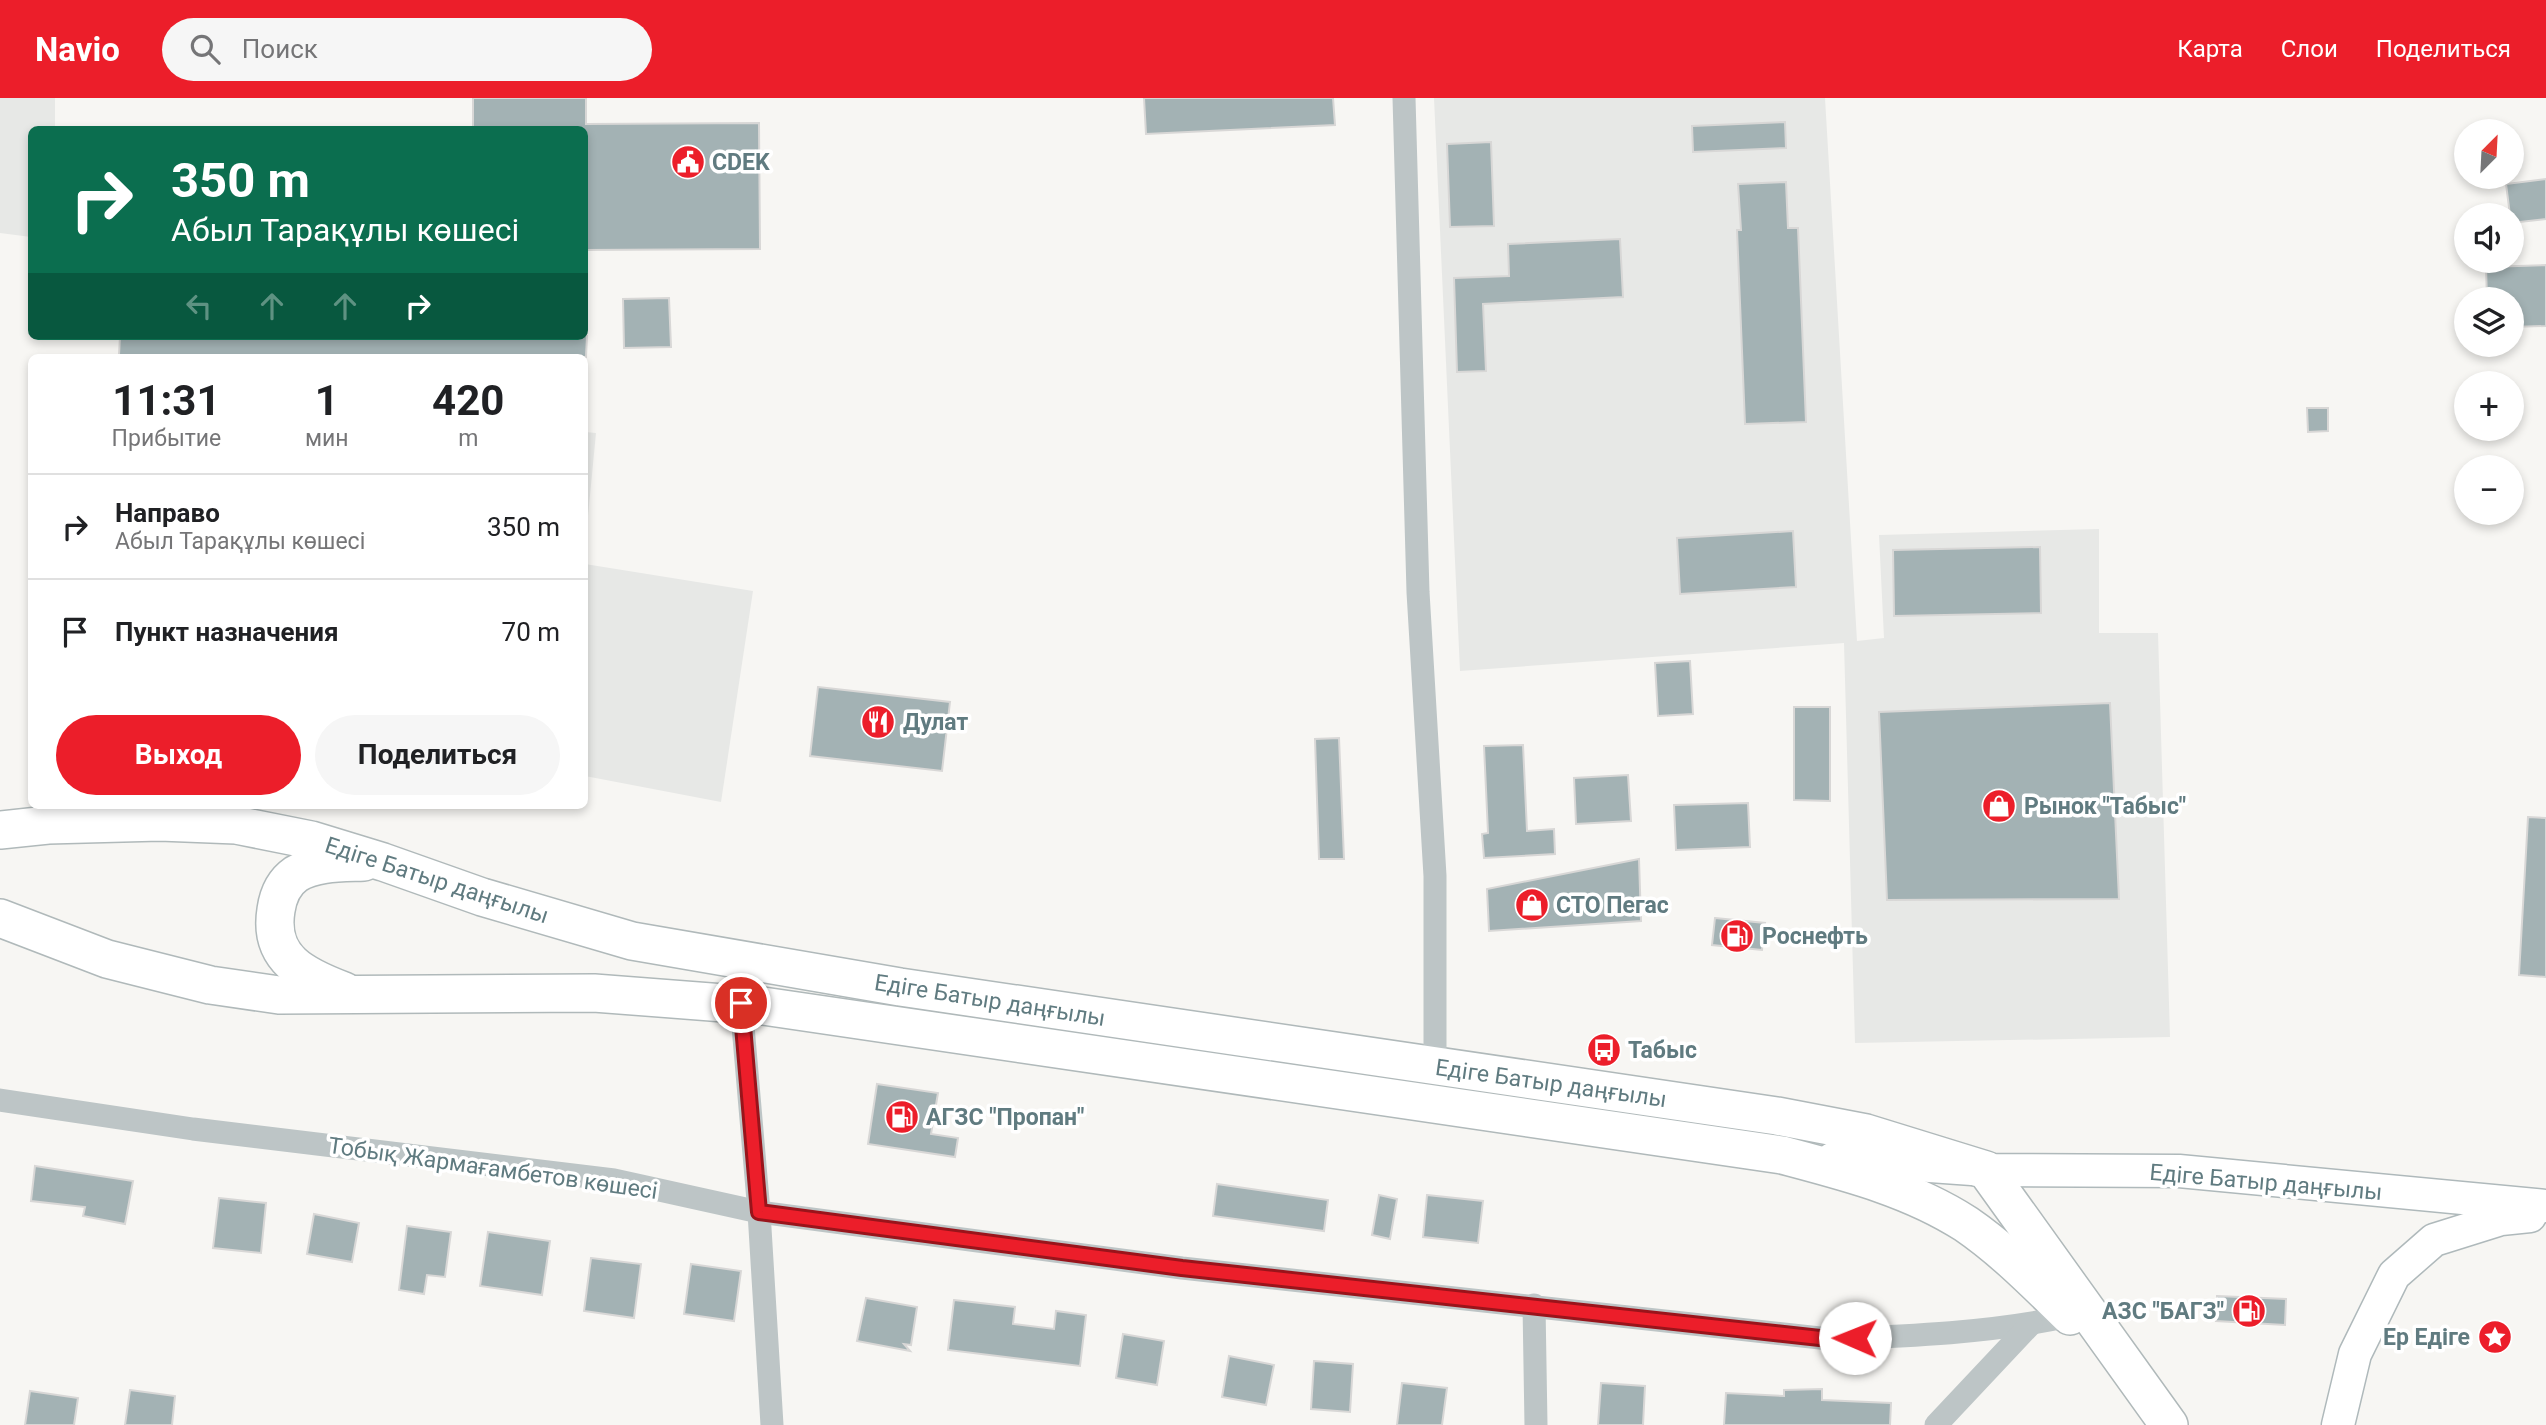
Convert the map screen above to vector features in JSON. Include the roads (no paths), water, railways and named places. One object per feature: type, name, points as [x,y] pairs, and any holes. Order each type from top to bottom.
[{"type":"main road","name":"Едіге Батыр даңғылы","points":[[0,830],[48,825],[160,822],[236,825],[311,840],[482,897],[632,941],[900,987],[1777,1116],[1866,1133],[1986,1170]]},
{"type":"main road","points":[[357,996],[315,980],[285,960],[273,929],[279,892],[295,874],[326,863],[383,862]]},
{"type":"main road","name":"Едіге Батыр даңғылы","points":[[0,918],[107,959],[210,985],[279,995],[594,993],[741,1003],[1782,1155],[1986,1170],[2179,1171],[2546,1206]]},
{"type":"main road","points":[[1782,1155],[1873,1180],[1932,1206],[1966,1225],[2015,1263],[2129,1369]]},
{"type":"main road","points":[[1986,1170],[2169,1425]]},
{"type":"main road","points":[[2338,1425],[2356,1354],[2394,1275],[2434,1240],[2501,1219],[2546,1214]]},
{"type":"street","points":[[1404,98],[1418,592],[1435,876],[1434,1066]]},
{"type":"street","points":[[741,1003],[759,1212],[772,1425]]},
{"type":"street","name":"Тобық Жармағамбетов көшесі","points":[[0,1100],[193,1129],[614,1180],[759,1212],[1182,1268],[1829,1339],[1905,1336],[2031,1324],[2069,1316]]},
{"type":"street","points":[[1534,1305],[1536,1425]]},
{"type":"street","points":[[1936,1425],[2031,1324]]},
{"type":"place","name":"CDEK","points":[[688,162]]},
{"type":"place","name":"Дулат","points":[[878,722]]},
{"type":"place","name":"Рынок \"Табыс\"","points":[[1999,806]]},
{"type":"place","name":"СТО Пегас","points":[[1532,905]]},
{"type":"place","name":"Роснефть","points":[[1737,936]]},
{"type":"place","name":"Табыс","points":[[1604,1050]]},
{"type":"place","name":"АГЗС \"Пропан\"","points":[[902,1117]]},
{"type":"place","name":"АЗС \"БАГЗ\"","points":[[2249,1311]]},
{"type":"place","name":"Ер Едіге","points":[[2495,1337]]}]
